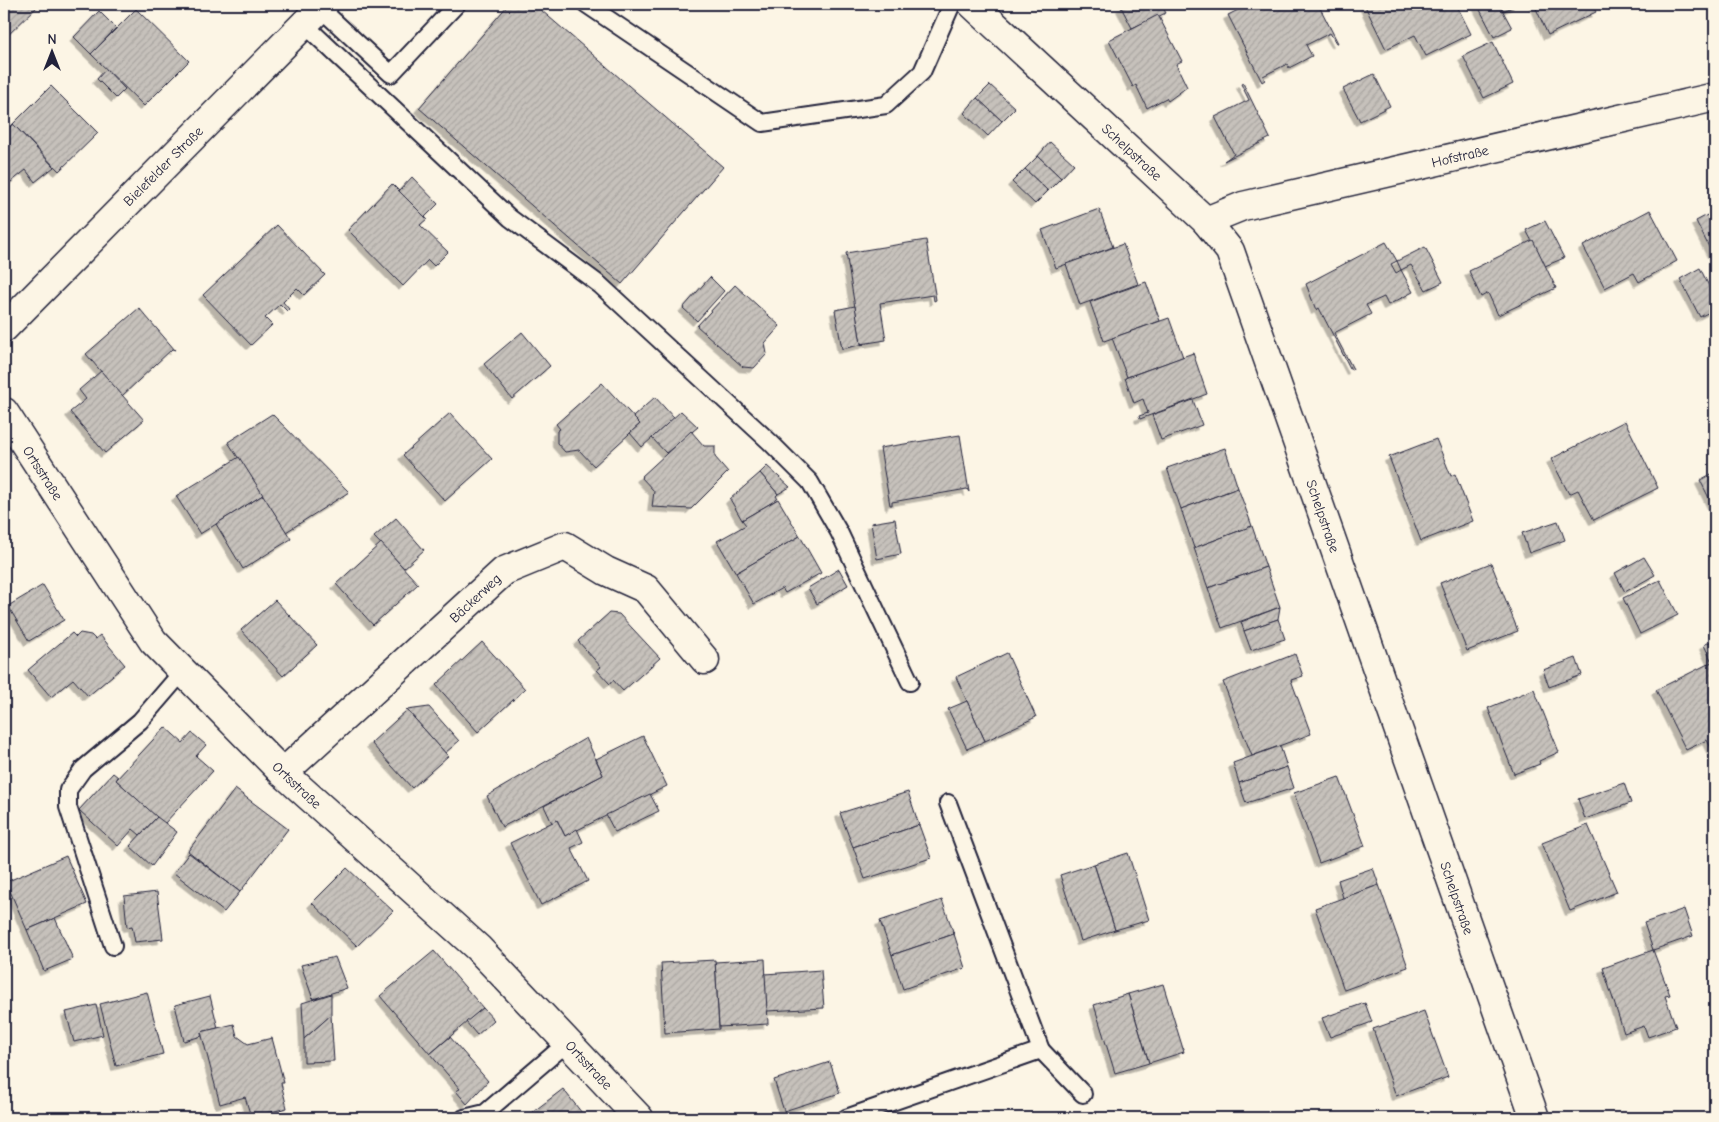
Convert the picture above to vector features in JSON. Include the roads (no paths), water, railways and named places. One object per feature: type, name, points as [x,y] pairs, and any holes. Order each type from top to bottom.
[{"type":"street","name":"Schelpstraße","points":[[972,4],[1206,221],[1230,251],[1534,1118]]},
{"type":"street","name":"Bielefelder Straße","points":[[4,328],[316,12]]},
{"type":"street","name":"Hofstraße","points":[[1206,221],[1243,206],[1715,97]]},
{"type":"street","name":"Ortsstraße","points":[[4,412],[153,641],[282,773],[478,948],[639,1118]]},
{"type":"street","name":"Bäckerweg","points":[[282,773],[504,571],[565,546],[606,571],[646,589],[706,660]]},
{"type":"lane","points":[[316,12],[391,74],[457,4]]},
{"type":"lane","points":[[586,4],[762,123],[886,105],[922,72],[952,4]]},
{"type":"lane","points":[[316,12],[510,218],[600,285],[770,442],[810,482],[839,532],[910,682]]},
{"type":"lane","points":[[113,946],[68,807],[68,790],[83,769],[140,721],[183,672]]},
{"type":"lane","points":[[948,804],[1041,1050],[1083,1094]]},
{"type":"lane","points":[[464,1118],[485,1113],[568,1042]]},
{"type":"lane","points":[[846,1118],[1041,1050]]}]
